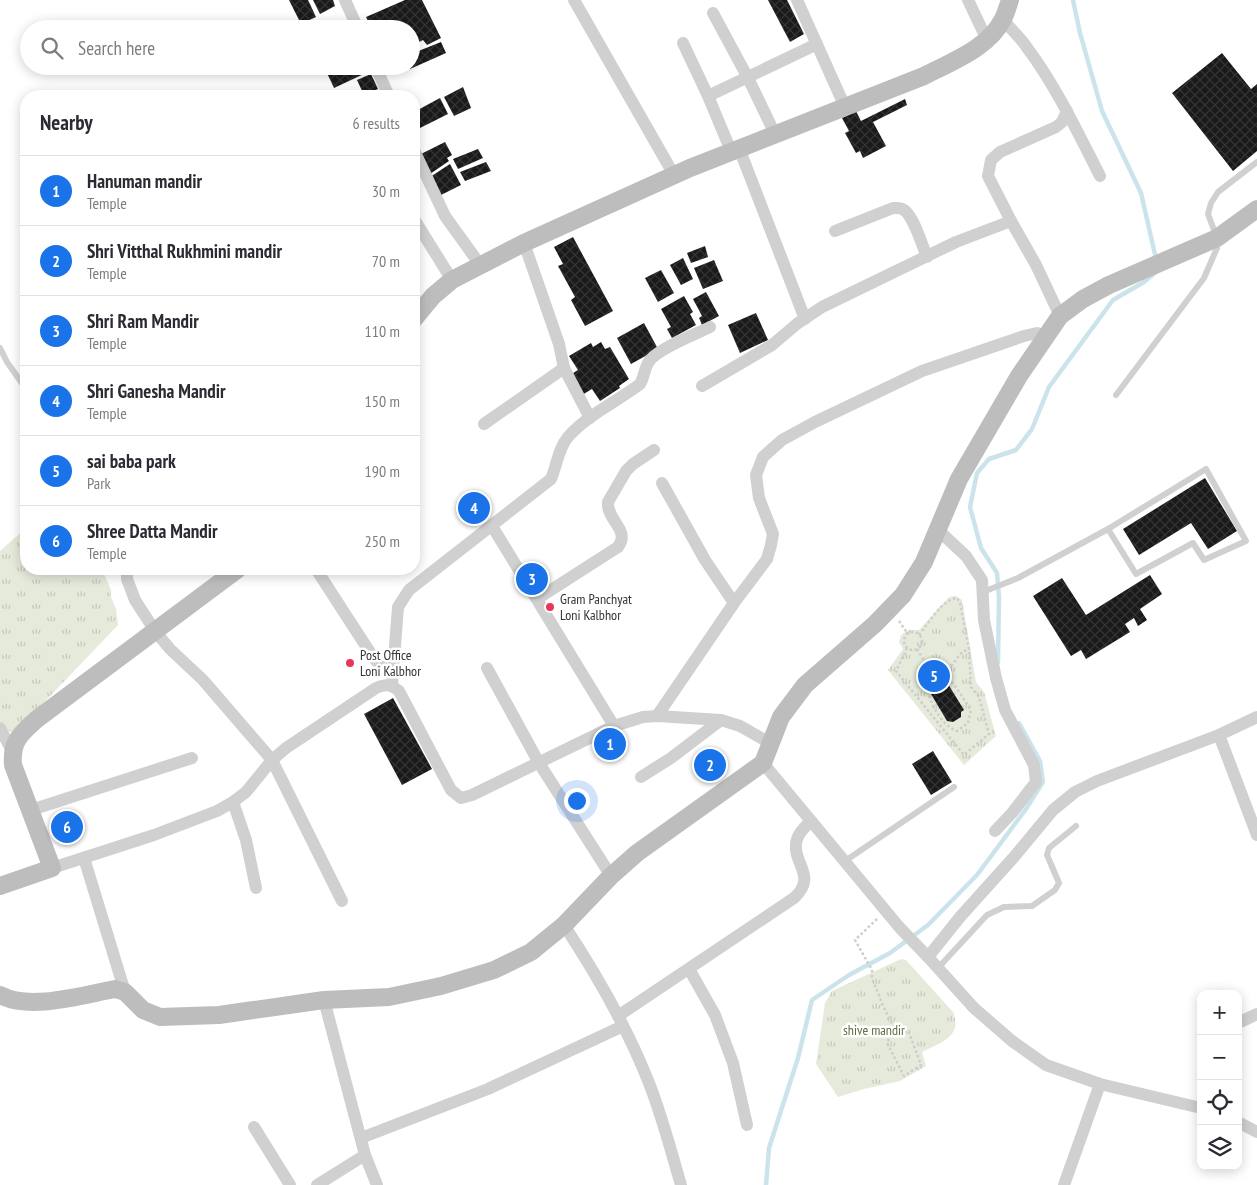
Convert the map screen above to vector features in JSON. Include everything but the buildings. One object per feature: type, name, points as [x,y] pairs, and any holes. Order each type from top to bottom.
[{"type":"street","points":[[345,0],[354,20]]},
{"type":"street","points":[[574,0],[674,175]]},
{"type":"street","points":[[797,0],[845,107]]},
{"type":"street","points":[[968,0],[987,40]]},
{"type":"street","points":[[420,312],[433,296],[452,280],[524,243],[674,175],[924,76],[951,62],[987,40],[1003,20],[1010,0]]},
{"type":"street","points":[[713,13],[748,78],[775,134]]},
{"type":"street","points":[[1003,20],[1028,48],[1066,111],[1100,176]]},
{"type":"street","points":[[683,43],[735,150],[805,319]]},
{"type":"street","points":[[708,96],[817,44]]},
{"type":"street","points":[[380,75],[386,90]]},
{"type":"street","points":[[1060,316],[1036,266],[1010,221],[988,176],[991,160],[1000,152],[1056,127],[1062,122],[1066,111]]},
{"type":"street","points":[[420,163],[445,216],[481,266]]},
{"type":"street","points":[[835,232],[899,207],[906,210],[927,257]]},
{"type":"street","points":[[84,858],[125,992],[143,1010],[160,1017],[219,1015],[324,1000],[389,997],[441,986],[494,970],[531,952],[564,925],[611,876],[637,853],[763,763],[781,717],[805,685],[875,624],[903,595],[924,562],[959,479],[1019,376],[1060,316],[1083,299],[1109,285],[1217,238],[1257,209]]},
{"type":"street","points":[[702,386],[772,345],[822,308],[956,242],[1010,221]]},
{"type":"street","points":[[420,229],[452,280]]},
{"type":"street","points":[[524,243],[559,344],[564,368],[590,418]]},
{"type":"street","points":[[392,680],[398,607],[409,590],[551,479],[556,468],[559,452],[568,437],[590,418],[640,384],[645,376],[646,367],[650,360],[710,327]]},
{"type":"street","points":[[657,716],[734,603],[767,559],[772,545],[773,534],[759,498],[756,475],[763,457],[782,440],[815,422],[922,371],[1024,336],[1037,333],[1047,336]]},
{"type":"street","points":[[484,424],[564,368]]},
{"type":"street","points":[[537,599],[618,547],[622,542],[623,536],[610,513],[608,502],[626,471],[654,450]]},
{"type":"street","points":[[662,483],[705,560],[734,603]]},
{"type":"street","points":[[492,526],[614,726]]},
{"type":"street","points":[[938,530],[966,556],[982,580],[986,590],[984,620],[996,678],[1005,710],[1034,765],[1036,782],[995,832]]},
{"type":"street","points":[[127,575],[135,600],[155,631],[170,649],[203,680],[272,760],[342,901]]},
{"type":"street","points":[[12,751],[19,736],[37,719],[230,575]]},
{"type":"street","points":[[320,575],[372,657],[399,690],[451,790],[461,798],[472,795],[614,726],[642,717],[657,716],[721,720],[740,726],[770,743]]},
{"type":"street","points":[[486,668],[539,763],[611,876]]},
{"type":"street","points":[[0,886],[163,832],[217,811],[234,802],[246,792],[272,760],[286,748],[376,688],[392,680]]},
{"type":"street","points":[[928,956],[1053,810],[1075,792],[1097,781],[1219,735],[1257,718]]},
{"type":"street","points":[[641,777],[671,758],[721,720]]},
{"type":"street","points":[[0,728],[12,751],[13,765],[52,868]]},
{"type":"street","points":[[1219,735],[1257,835]]},
{"type":"street","points":[[31,810],[192,758]]},
{"type":"street","points":[[763,763],[900,928],[928,956],[974,1008],[1012,1041],[1046,1065],[1100,1084],[1197,1107]]},
{"type":"street","points":[[234,802],[246,840],[256,888]]},
{"type":"street","points":[[361,1138],[488,1090],[621,1021],[688,969],[802,891],[805,880],[796,848],[796,840],[801,831],[811,821]]},
{"type":"street","points":[[564,925],[594,969],[621,1021],[649,1084],[682,1185]]},
{"type":"street","points":[[688,969],[715,1015],[733,1063],[747,1125]]},
{"type":"street","points":[[3,999],[36,1003],[115,989],[125,992]]},
{"type":"street","points":[[324,1000],[365,1155],[376,1185]]},
{"type":"street","points":[[1242,1021],[1257,1014]]},
{"type":"street","points":[[1064,1185],[1100,1084]]},
{"type":"street","points":[[1242,1124],[1257,1132]]},
{"type":"street","points":[[254,1127],[290,1185]]},
{"type":"street","points":[[317,1185],[365,1155]]},
{"type":"lane","points":[[1116,395],[1204,278],[1217,248],[1217,238],[1208,214],[1211,202],[1218,192],[1257,162]]},
{"type":"lane","points":[[0,348],[20,380]]},
{"type":"lane","points":[[986,590],[1018,578],[1108,529],[1206,469],[1246,541],[1204,560],[1194,543],[1136,574],[1108,529]]},
{"type":"lane","points":[[845,861],[954,787]]},
{"type":"lane","points":[[938,968],[987,915],[1004,907],[1032,906],[1055,890],[1059,883],[1046,855],[1049,848],[1076,826]]},
{"type":"path","points":[[907,648],[896,671],[964,755],[989,734],[979,697],[971,687],[969,649],[960,603],[957,598],[946,603],[919,635]]},
{"type":"path","points":[[913,632],[919,635],[921,644],[917,649],[907,648],[904,642],[906,635],[913,632]]},
{"type":"path","points":[[917,649],[932,674]]},
{"type":"path","points":[[944,675],[936,672],[926,681],[929,699],[947,727],[957,731],[968,723],[970,710],[953,682],[949,683],[944,680],[944,675],[962,652],[969,649]]},
{"type":"path","points":[[886,911],[855,940],[872,970],[872,978],[882,1006],[896,1031]]},
{"type":"path","points":[[908,1030],[921,1065],[904,1076],[887,1043],[891,1035],[896,1031],[908,1030]]},
{"type":"green space","points":[[20,533],[20,575],[105,575],[111,590],[118,625],[32,715],[13,732],[3,730],[0,724],[0,551]]},
{"type":"green space","points":[[956,596],[962,600],[976,682],[984,692],[996,736],[964,765],[888,670],[903,649],[899,642],[901,635],[909,630],[919,630],[949,597]]},
{"type":"green space","name":"shive mandir","points":[[901,959],[906,960],[953,1012],[955,1028],[948,1038],[922,1052],[926,1066],[900,1081],[838,1097],[816,1064],[825,1003],[832,991]]},
{"type":"waterway","points":[[1073,0],[1080,33],[1102,111],[1141,193],[1156,259]]},
{"type":"waterway","points":[[998,662],[999,597],[997,573],[981,548],[970,507],[977,473],[989,459],[1016,450],[1032,429],[1049,387],[1113,300],[1144,282],[1157,271]]},
{"type":"waterway","points":[[766,1185],[769,1148],[798,1058],[812,1000],[849,975],[890,953],[928,925],[977,875],[1026,809],[1043,782],[1040,761],[1019,723]]},
{"type":"place","name":"Shri Ganesha Mandir","points":[[474,508]]},
{"type":"place","name":"Shri Ram Mandir","points":[[532,579]]},
{"type":"place","name":"Gram Panchyat Loni Kalbhor","points":[[550,607]]},
{"type":"place","name":"Post Office Loni Kalbhor","points":[[350,663]]},
{"type":"place","name":"sai baba park","points":[[934,676]]},
{"type":"place","name":"Hanuman mandir","points":[[610,744]]},
{"type":"place","name":"Shri Vitthal Rukhmini mandir","points":[[710,765]]},
{"type":"place","name":"Shree Datta Mandir","points":[[67,827]]}]
